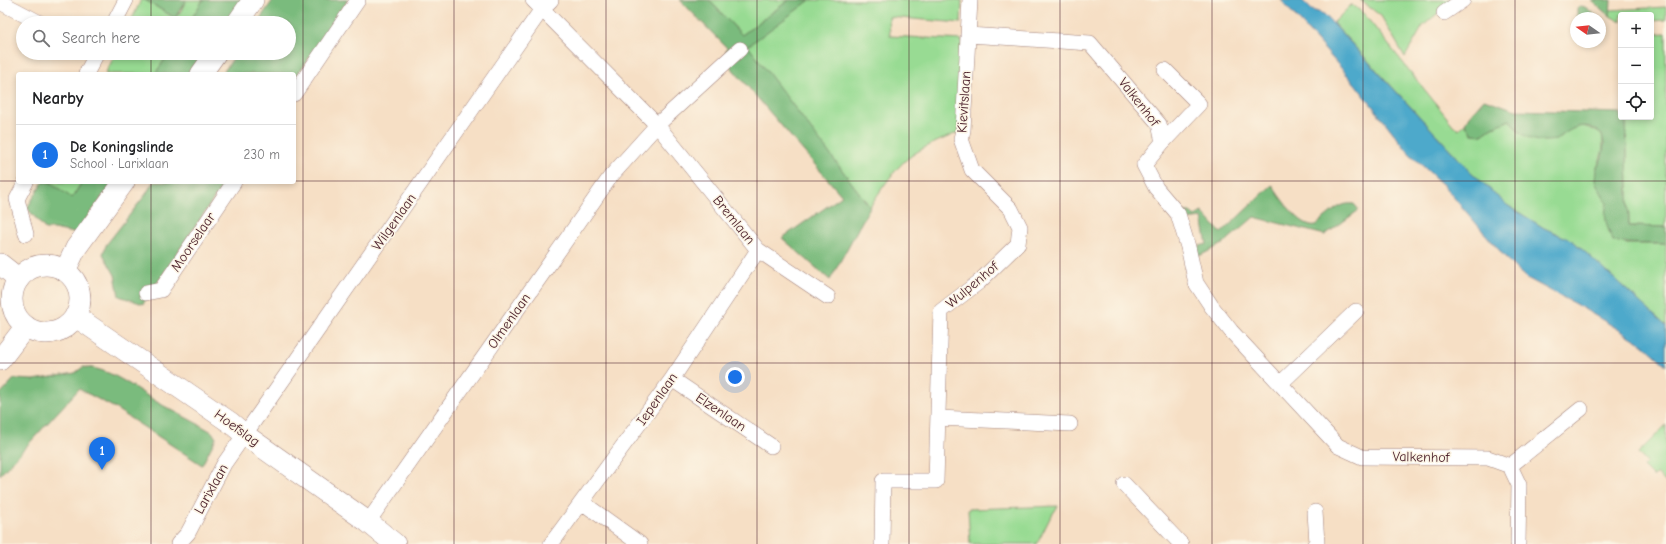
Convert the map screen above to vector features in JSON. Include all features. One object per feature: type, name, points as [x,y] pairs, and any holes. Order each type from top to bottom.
[{"type":"street","points":[[118,16],[126,0]]},
{"type":"street","points":[[242,16],[253,0]]},
{"type":"street","points":[[296,91],[358,0]]},
{"type":"street","name":"Kievitslaan","points":[[970,0],[963,130],[961,139],[972,170],[1011,209]]},
{"type":"street","points":[[1444,13],[1463,0]]},
{"type":"street","points":[[0,2],[27,16]]},
{"type":"street","name":"Bremlaan","points":[[542,3],[657,125],[758,250],[828,297]]},
{"type":"street","name":"Wilgenlaan","points":[[245,435],[542,3]]},
{"type":"street","name":"Valkenhof","points":[[968,35],[1090,43],[1159,124],[1164,142],[1144,165],[1156,188],[1178,214],[1188,247],[1196,283],[1224,323],[1338,446],[1362,457],[1488,458],[1510,466]]},
{"type":"street","points":[[657,125],[740,49]]},
{"type":"street","points":[[87,72],[93,60]]},
{"type":"street","points":[[202,72],[211,60]]},
{"type":"street","points":[[1164,142],[1199,104],[1165,70]]},
{"type":"street","name":"Olmenlaan","points":[[368,522],[611,176],[657,125]]},
{"type":"street","points":[[25,184],[17,199],[26,234]]},
{"type":"street","points":[[65,271],[76,248],[123,184]]},
{"type":"street","name":"Moorselaar","points":[[146,293],[161,290],[233,184]]},
{"type":"street","name":"Wulpenhof","points":[[882,544],[883,481],[936,482],[941,311],[979,282],[1018,244],[1020,227],[1011,209]]},
{"type":"street","name":"Iepenlaan","points":[[551,544],[583,503],[672,379],[758,250]]},
{"type":"street","points":[[0,264],[19,279]]},
{"type":"street","points":[[40,266],[53,266],[65,271],[74,280],[79,291],[80,304],[76,316],[68,325],[59,331],[47,333],[36,332],[26,326],[19,319],[14,310],[12,299],[14,288],[19,279],[28,270],[40,266]]},
{"type":"street","points":[[1280,384],[1356,311]]},
{"type":"street","name":"Hoefslag","points":[[76,316],[232,423],[245,435],[368,522],[395,544]]},
{"type":"street","points":[[0,360],[26,326]]},
{"type":"street","name":"Elzenlaan","points":[[672,379],[770,446]]},
{"type":"street","points":[[1518,544],[1519,485],[1510,466],[1581,409]]},
{"type":"street","points":[[938,418],[1070,424]]},
{"type":"street","name":"Larixlaan","points":[[178,544],[188,533],[224,464],[245,435]]},
{"type":"street","points":[[1124,484],[1181,544]]},
{"type":"street","points":[[583,503],[640,544]]},
{"type":"street","points":[[1315,512],[1317,543],[1315,544]]},
{"type":"green space","points":[[141,0],[145,0],[172,16],[133,16]]},
{"type":"green space","points":[[145,0],[186,0],[176,16],[172,16]]},
{"type":"green space","points":[[186,0],[203,0],[193,16],[177,16]]},
{"type":"green space","points":[[203,0],[243,0],[232,16],[193,16]]},
{"type":"green space","points":[[273,0],[348,0],[296,77],[296,72],[223,72],[232,60],[296,60],[296,16],[262,16]]},
{"type":"green space","points":[[680,0],[709,0],[742,35],[789,0],[810,0],[748,46],[870,207],[830,280],[782,238],[842,196],[724,59],[727,48]]},
{"type":"green space","points":[[709,0],[789,0],[742,35]]},
{"type":"green space","points":[[810,0],[962,0],[961,23],[889,17],[890,36],[962,40],[959,132],[912,155],[901,164],[882,188],[870,207],[747,46]]},
{"type":"green space","points":[[1360,0],[1453,0],[1423,26],[1405,57],[1381,16]]},
{"type":"green space","points":[[1591,0],[1611,0],[1610,16]]},
{"type":"green space","points":[[1352,4],[1364,14],[1453,125],[1459,130],[1465,123],[1472,134],[1482,135],[1493,127],[1510,120],[1519,132],[1557,140],[1574,128],[1579,127],[1590,128],[1602,135],[1603,149],[1596,170],[1604,196],[1626,244],[1666,244],[1666,326],[1573,241],[1544,228],[1507,205],[1471,172],[1333,23]]},
{"type":"green space","points":[[1581,6],[1591,12],[1577,12],[1577,9]]},
{"type":"green space","points":[[1666,7],[1666,20],[1654,21],[1654,12],[1618,12],[1618,20],[1610,16],[1610,10]]},
{"type":"green space","points":[[1666,33],[1666,227],[1629,226],[1626,120],[1654,120],[1654,34]]},
{"type":"green space","points":[[112,60],[164,60],[156,72],[106,72]]},
{"type":"green space","points":[[164,60],[201,60],[192,72],[156,72]]},
{"type":"green space","points":[[1484,99],[1516,110],[1618,113],[1618,120],[1626,120],[1629,226],[1666,227],[1666,244],[1613,241],[1606,222],[1605,213],[1607,203],[1595,181],[1596,170],[1602,157],[1604,144],[1602,135],[1593,129],[1587,126],[1578,127],[1568,131],[1557,140],[1542,141],[1530,139],[1525,136],[1510,120],[1493,127],[1482,135],[1472,134],[1465,123],[1469,116]]},
{"type":"green space","points":[[42,184],[53,184],[72,198],[81,184],[112,184],[77,231],[73,233],[54,229],[45,229],[27,208]]},
{"type":"green space","points":[[53,184],[81,184],[72,198]]},
{"type":"green space","points":[[152,184],[224,184],[143,304],[119,296],[115,275],[103,254],[106,245],[146,194]]},
{"type":"green space","points":[[1272,185],[1291,211],[1297,217],[1310,225],[1317,225],[1334,210],[1345,204],[1354,204],[1359,210],[1325,235],[1254,217],[1223,244],[1197,257],[1193,248],[1207,244],[1202,218],[1185,220],[1183,212],[1190,212],[1195,216],[1202,212],[1221,233]]},
{"type":"green space","points":[[83,367],[94,368],[116,376],[156,401],[212,432],[216,438],[202,465],[113,407],[79,389],[0,475],[0,394],[14,379],[34,380],[75,373]]},
{"type":"green space","points":[[1666,425],[1665,482],[1657,473],[1653,477],[1643,467],[1647,463],[1638,453]]},
{"type":"green space","points":[[1058,506],[1037,544],[970,544],[968,509]]},
{"type":"water","points":[[1281,0],[1302,0],[1312,10],[1324,14],[1471,172],[1507,205],[1544,228],[1573,241],[1666,326],[1666,365],[1643,344],[1579,306],[1525,277],[1512,265],[1443,185],[1409,153],[1356,85]]},
{"type":"place","name":"De Koningslinde","points":[[102,470]]}]
